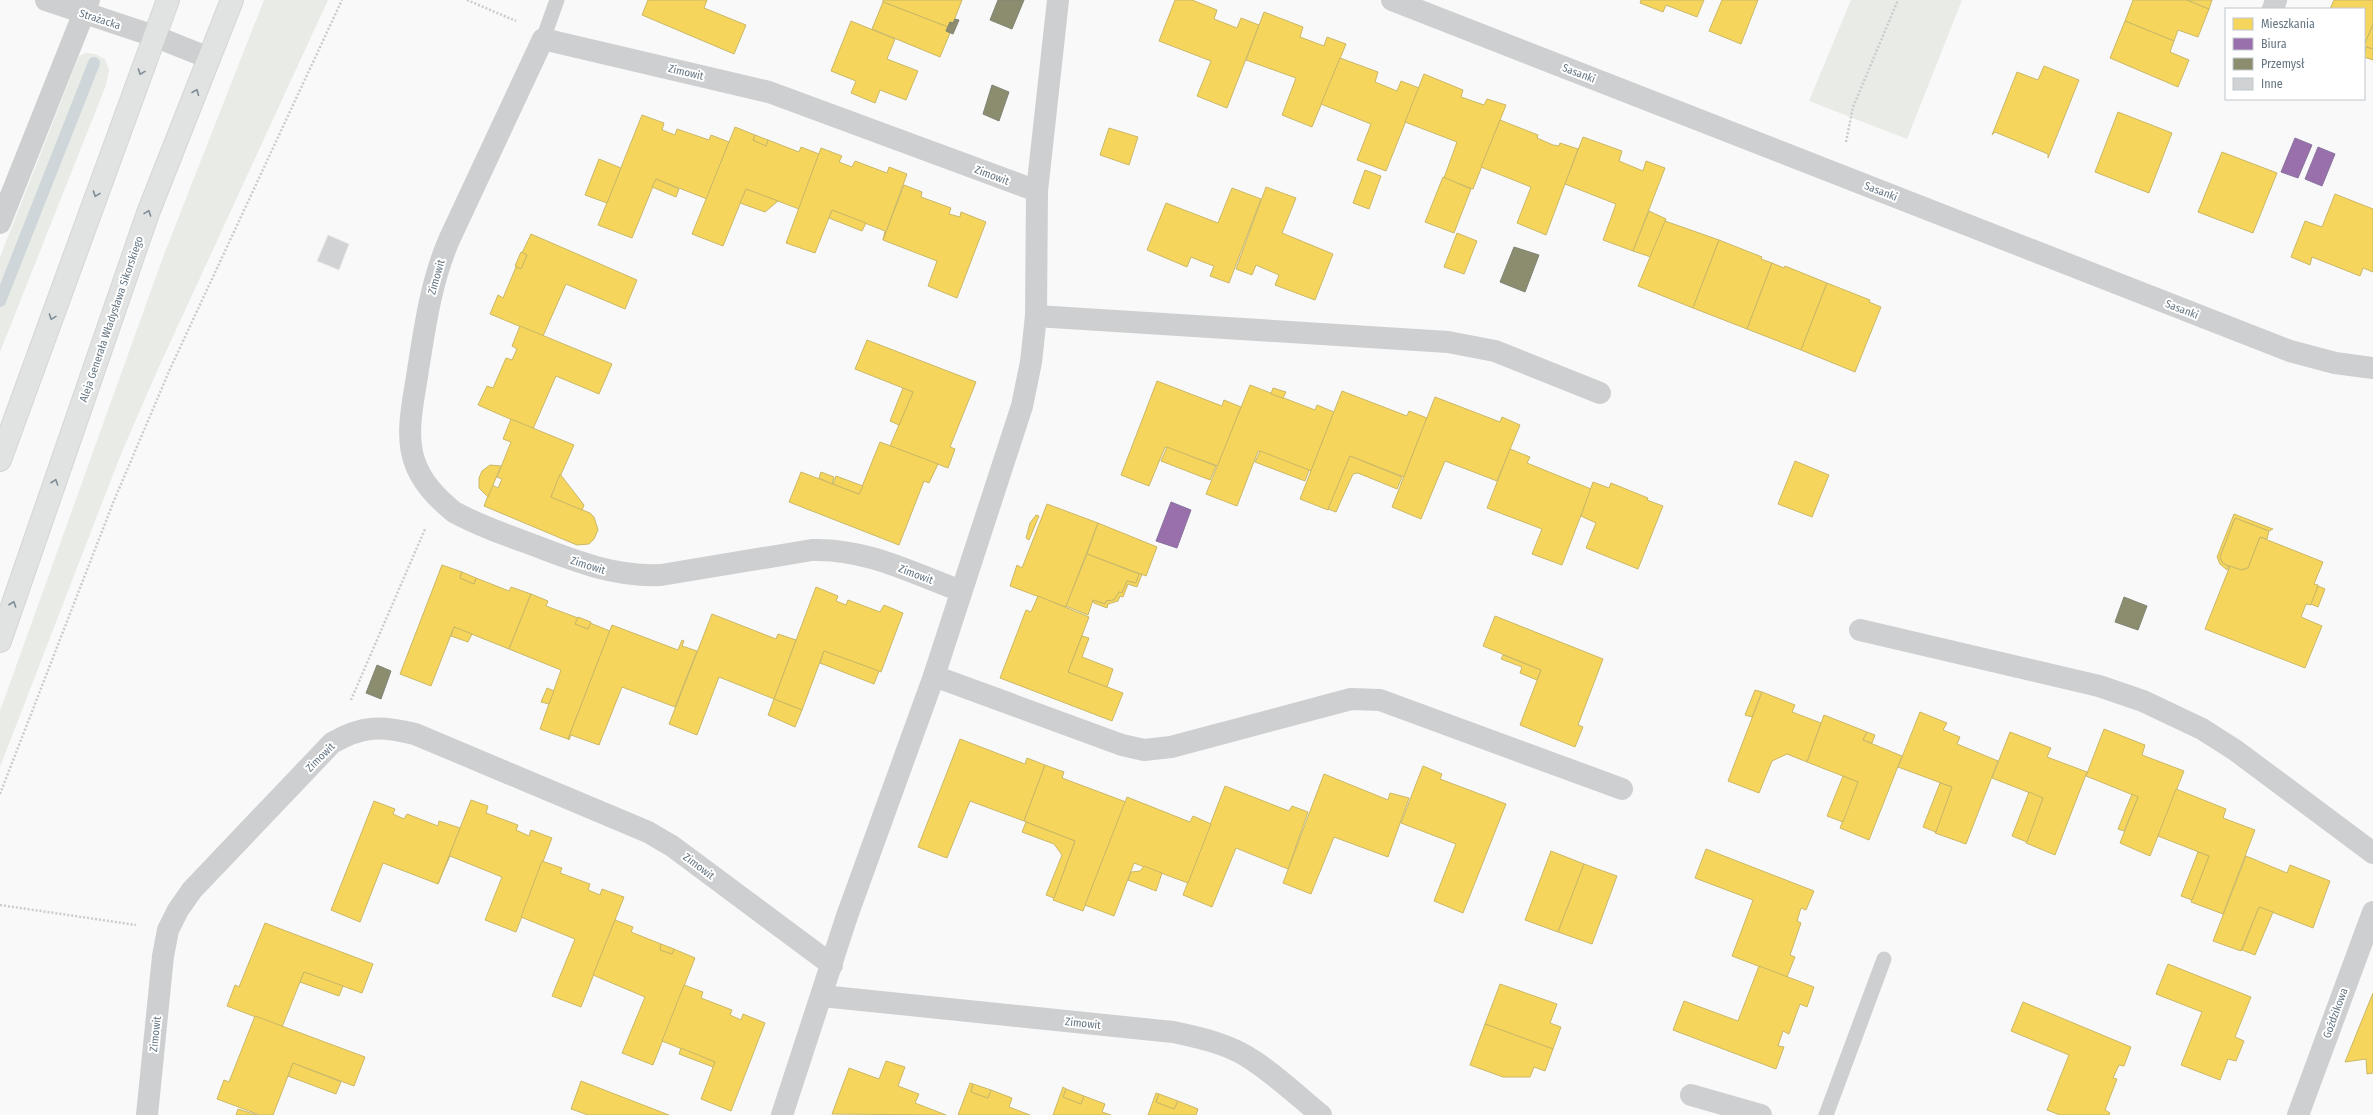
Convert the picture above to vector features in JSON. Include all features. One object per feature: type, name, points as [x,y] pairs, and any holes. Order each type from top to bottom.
[{"type":"main road","points":[[0,460],[168,0]]},
{"type":"main road","name":"Aleja Generała Władysława Sikorskiego","points":[[0,641],[148,213],[232,0]]},
{"type":"street","name":"Strażacka","points":[[46,0],[87,7],[209,58]]},
{"type":"street","points":[[782,1115],[847,916],[934,676],[961,591],[1008,455],[1022,406],[1031,362],[1036,316],[1037,191],[1058,0]]},
{"type":"street","name":"Sasanki","points":[[1392,0],[2290,351],[2335,363],[2373,368]]},
{"type":"street","points":[[0,224],[87,7]]},
{"type":"street","name":"Zimowit","points":[[961,591],[856,552],[835,549],[812,550],[661,576],[618,574],[572,561],[472,522],[454,512],[438,499],[424,481],[414,460],[411,436],[416,388],[429,304],[440,261],[448,240],[543,39],[763,90],[1037,191]]},
{"type":"street","points":[[1036,316],[1448,342],[1495,351],[1600,393]]},
{"type":"street","points":[[1860,630],[2099,686],[2143,701],[2202,729],[2236,750],[2373,853]]},
{"type":"street","points":[[934,676],[1122,745],[1144,750],[1171,747],[1351,699],[1380,700],[1622,789]]},
{"type":"street","name":"Zimowit","points":[[147,1115],[163,956],[168,930],[178,910],[192,890],[332,743],[350,733],[371,728],[393,728],[415,734],[619,818],[672,846],[832,965]]},
{"type":"street","name":"Goździkowa","points":[[2298,1115],[2373,912]]},
{"type":"street","name":"Zimowit","points":[[822,996],[1173,1032],[1206,1039],[1232,1049],[1254,1060],[1321,1115]]},
{"type":"street","points":[[1692,1095],[1762,1115]]},
{"type":"lane","points":[[543,39],[557,0]]},
{"type":"lane","points":[[1826,1115],[1884,959]]},
{"type":"path","points":[[0,794],[113,503],[170,369],[342,0]]},
{"type":"path","points":[[467,0],[510,17],[543,39]]},
{"type":"path","points":[[1838,174],[1854,107],[1898,0]]},
{"type":"path","points":[[332,743],[438,499]]},
{"type":"path","points":[[0,905],[168,930]]},
{"type":"shaded area","points":[[264,0],[328,0],[158,369],[121,454],[0,767],[0,711],[163,257]]},
{"type":"shaded area","points":[[1851,0],[1962,0],[1907,139],[1809,101]]},
{"type":"shaded area","points":[[86,53],[95,54],[105,59],[109,70],[106,85],[0,352],[0,257],[79,56]]},
{"type":"building: Mieszkania","points":[[648,0],[707,0],[704,8],[746,25],[734,54],[642,15]]},
{"type":"building: Mieszkania","points":[[883,0],[962,0],[953,23],[950,22],[948,27],[883,2]]},
{"type":"building: Mieszkania","points":[[1175,0],[1192,0],[1217,10],[1214,19],[1237,28],[1241,18],[1259,25],[1227,108],[1197,96],[1211,61],[1159,41]]},
{"type":"building: Mieszkania","points":[[1641,0],[1704,0],[1697,17],[1666,5],[1663,12],[1640,3]]},
{"type":"building: Mieszkania","points":[[1722,0],[1758,0],[1741,44],[1709,31]]},
{"type":"building: Mieszkania","points":[[2133,0],[2187,0],[2209,9],[2198,37],[2178,30],[2174,41],[2125,21]]},
{"type":"building: Mieszkania","points":[[2187,0],[2212,0],[2209,9]]},
{"type":"building: Mieszkania","points":[[2334,0],[2373,0],[2373,24],[2365,44],[2365,8],[2330,8]]},
{"type":"building: Mieszkania","points":[[883,2],[948,27],[946,31],[950,33],[940,57],[872,29]]},
{"type":"building: Mieszkania","points":[[1264,12],[1303,27],[1300,37],[1324,46],[1327,37],[1346,44],[1312,127],[1282,115],[1296,78],[1246,60]]},
{"type":"building: Mieszkania","points":[[851,21],[895,39],[887,59],[918,71],[906,100],[880,90],[875,103],[851,93],[856,81],[831,71]]},
{"type":"building: Mieszkania","points":[[2125,21],[2174,41],[2170,52],[2189,60],[2178,87],[2110,58]]},
{"type":"building: Mieszkania","points":[[2373,24],[2373,49],[2365,46]]},
{"type":"building: Mieszkania","points":[[2366,47],[2373,49],[2373,60],[2365,57]]},
{"type":"building: Mieszkania","points":[[1340,58],[1378,72],[1375,82],[1397,91],[1401,81],[1419,88],[1386,171],[1357,160],[1371,124],[1321,104]]},
{"type":"building: Mieszkania","points":[[2044,66],[2079,80],[2048,158],[2048,154],[1995,132],[1992,135],[2017,72],[2038,80]]},
{"type":"building: Mieszkania","points":[[1424,74],[1463,90],[1461,97],[1484,105],[1487,99],[1506,105],[1473,189],[1444,178],[1457,142],[1405,122]]},
{"type":"building: Mieszkania","points":[[2118,112],[2172,133],[2149,193],[2095,172]]},
{"type":"building: Mieszkania","points":[[642,115],[664,123],[662,130],[675,135],[677,129],[709,140],[711,135],[729,142],[707,199],[656,179],[632,238],[598,225]]},
{"type":"building: Mieszkania","points":[[1500,120],[1538,135],[1537,138],[1553,145],[1559,146],[1560,143],[1578,149],[1546,235],[1517,223],[1531,187],[1481,167]]},
{"type":"building: Mieszkania","points":[[735,127],[755,135],[753,140],[766,146],[768,140],[799,152],[801,147],[819,154],[799,209],[746,189],[723,246],[692,234]]},
{"type":"building: Mieszkania","points":[[1109,128],[1138,137],[1129,165],[1100,155]]},
{"type":"building: Mieszkania","points":[[755,135],[768,140],[766,146],[753,140]]},
{"type":"building: Mieszkania","points":[[1583,137],[1622,151],[1619,161],[1643,171],[1646,161],[1665,168],[1633,251],[1603,240],[1616,204],[1565,184]]},
{"type":"building: Mieszkania","points":[[821,148],[842,156],[839,162],[852,167],[855,161],[887,173],[889,167],[907,174],[883,240],[885,231],[832,210],[815,253],[786,243]]},
{"type":"building: Mieszkania","points":[[2222,152],[2277,173],[2253,233],[2198,212]]},
{"type":"building: Mieszkania","points":[[599,159],[621,168],[607,203],[585,195]]},
{"type":"building: Mieszkania","points":[[1365,170],[1381,176],[1369,209],[1353,203]]},
{"type":"building: Mieszkania","points":[[1443,177],[1471,189],[1454,233],[1425,222]]},
{"type":"building: Mieszkania","points":[[656,179],[679,189],[676,197],[652,187]]},
{"type":"building: Mieszkania","points":[[904,185],[922,192],[921,197],[951,208],[949,214],[960,217],[961,212],[986,222],[957,298],[928,286],[937,261],[883,240]]},
{"type":"building: Mieszkania","points":[[1266,187],[1296,198],[1282,233],[1333,254],[1315,300],[1275,285],[1279,275],[1256,265],[1252,275],[1236,269]]},
{"type":"building: Mieszkania","points":[[1232,188],[1261,199],[1229,283],[1210,276],[1214,266],[1191,257],[1187,267],[1147,250],[1166,203],[1218,223]]},
{"type":"building: Mieszkania","points":[[746,189],[778,201],[765,212],[740,203]]},
{"type":"building: Mieszkania","points":[[2335,194],[2373,209],[2373,272],[2363,268],[2360,276],[2312,257],[2310,265],[2291,257],[2305,221],[2322,227]]},
{"type":"building: Mieszkania","points":[[832,210],[866,223],[862,231],[829,218]]},
{"type":"building: Mieszkania","points":[[1649,211],[1666,219],[1651,257],[1633,251]]},
{"type":"building: Mieszkania","points":[[1665,221],[1719,240],[1693,308],[1638,286]]},
{"type":"building: Mieszkania","points":[[1457,233],[1477,241],[1464,274],[1444,267]]},
{"type":"building: Mieszkania","points":[[531,234],[637,280],[625,309],[566,284],[543,336],[490,314],[498,295],[503,298],[516,267],[521,269],[527,255],[522,253]]},
{"type":"building: Mieszkania","points":[[1719,240],[1762,257],[1761,259],[1772,263],[1747,329],[1693,308]]},
{"type":"building: Mieszkania","points":[[521,252],[527,255],[521,269],[515,266]]},
{"type":"building: Mieszkania","points":[[1772,263],[1784,268],[1785,266],[1827,283],[1801,350],[1747,329]]},
{"type":"building: Mieszkania","points":[[1827,283],[1870,300],[1869,302],[1881,307],[1855,372],[1801,350]]},
{"type":"building: Mieszkania","points":[[520,326],[612,364],[599,394],[556,376],[533,429],[478,405],[487,386],[493,388],[506,358],[512,360],[517,349],[512,346]]},
{"type":"building: Mieszkania","points":[[867,340],[976,382],[950,447],[955,449],[948,468],[890,446],[913,392],[855,369]]},
{"type":"building: Mieszkania","points":[[1157,381],[1222,406],[1224,400],[1241,407],[1218,466],[1165,447],[1149,486],[1121,475]]},
{"type":"building: Mieszkania","points":[[1250,385],[1315,410],[1317,405],[1334,412],[1311,471],[1258,451],[1237,506],[1206,494]]},
{"type":"building: Mieszkania","points":[[903,388],[913,392],[899,425],[890,421]]},
{"type":"building: Mieszkania","points":[[1273,388],[1286,392],[1283,398],[1271,394]]},
{"type":"building: Mieszkania","points":[[1342,391],[1407,416],[1409,411],[1427,418],[1404,477],[1350,456],[1328,510],[1300,499]]},
{"type":"building: Mieszkania","points":[[1435,397],[1500,422],[1502,417],[1520,425],[1497,481],[1445,461],[1421,519],[1392,507]]},
{"type":"building: Mieszkania","points":[[511,419],[574,445],[551,497],[590,513],[594,517],[598,530],[594,539],[589,544],[577,545],[484,506],[492,485],[498,488],[502,479],[497,477],[511,442],[503,439]]},
{"type":"building: Mieszkania","points":[[880,442],[938,464],[929,483],[924,481],[899,545],[789,502],[801,472],[859,494]]},
{"type":"building: Mieszkania","points":[[1167,447],[1216,466],[1210,480],[1161,461]]},
{"type":"building: Mieszkania","points":[[1510,449],[1530,457],[1527,463],[1591,489],[1562,565],[1532,554],[1542,529],[1487,508]]},
{"type":"building: Mieszkania","points":[[1260,451],[1309,470],[1305,481],[1255,462]]},
{"type":"building: Mieszkania","points":[[1350,456],[1402,477],[1397,489],[1358,473],[1353,474],[1336,512],[1328,509]]},
{"type":"building: Mieszkania","points":[[1795,461],[1829,475],[1812,517],[1778,504]]},
{"type":"building: Mieszkania","points":[[490,465],[501,466],[488,497],[479,488],[479,478],[482,471]]},
{"type":"building: Mieszkania","points":[[821,472],[834,477],[832,484],[819,478]]},
{"type":"building: Mieszkania","points":[[560,474],[584,505],[582,510],[551,497]]},
{"type":"building: Mieszkania","points":[[836,476],[863,486],[859,494],[833,484]]},
{"type":"building: Mieszkania","points":[[1593,482],[1609,488],[1611,483],[1648,498],[1647,500],[1663,506],[1638,569],[1586,548],[1596,523],[1581,516]]},
{"type":"building: Mieszkania","points":[[1047,504],[1098,523],[1066,607],[1010,586],[1017,565],[1022,568]]},
{"type":"building: Mieszkania","points":[[2234,514],[2273,529],[2269,531],[2235,518],[2220,557],[2222,562],[2229,567],[2227,570],[2220,564],[2217,557]]},
{"type":"building: Mieszkania","points":[[1036,515],[1039,516],[1029,540],[1026,538],[1030,523]]},
{"type":"building: Mieszkania","points":[[2235,518],[2269,531],[2267,539],[2260,537],[2248,568],[2241,570],[2226,565],[2222,562],[2220,557]]},
{"type":"building: Mieszkania","points":[[1098,523],[1157,547],[1146,576],[1087,554]]},
{"type":"building: Mieszkania","points":[[2260,537],[2323,562],[2314,584],[2318,585],[2313,601],[2311,605],[2306,604],[2301,617],[2322,626],[2305,668],[2205,629],[2230,566],[2241,570],[2248,568]]},
{"type":"building: Mieszkania","points":[[1087,554],[1139,574],[1136,583],[1127,581],[1122,593],[1119,592],[1114,600],[1106,601],[1105,604],[1093,600],[1088,615],[1066,606]]},
{"type":"building: Mieszkania","points":[[442,565],[462,572],[460,578],[474,584],[476,578],[509,591],[511,587],[531,594],[509,649],[454,627],[431,686],[400,674]]},
{"type":"building: Mieszkania","points":[[462,572],[476,578],[474,584],[460,578]]},
{"type":"building: Mieszkania","points":[[1139,574],[1142,574],[1137,587],[1128,584],[1123,597],[1120,596],[1118,601],[1108,604],[1107,608],[1094,603],[1093,600],[1105,604],[1106,601],[1114,600],[1119,592],[1122,593],[1127,581],[1136,583]]},
{"type":"building: Mieszkania","points":[[2318,586],[2325,589],[2318,607],[2311,604]]},
{"type":"building: Mieszkania","points":[[816,587],[838,596],[836,601],[846,605],[848,600],[880,612],[884,605],[903,613],[881,672],[824,651],[802,710],[774,699]]},
{"type":"building: Mieszkania","points":[[531,594],[548,601],[546,606],[578,618],[575,624],[588,629],[590,623],[610,631],[568,739],[540,729],[561,670],[509,649]]},
{"type":"building: Mieszkania","points":[[1038,596],[1089,617],[1068,672],[1123,693],[1112,721],[1000,678],[1026,610],[1031,612]]},
{"type":"building: Mieszkania","points":[[712,614],[776,639],[778,634],[796,640],[774,699],[719,677],[697,735],[669,724]]},
{"type":"building: Mieszkania","points":[[1495,616],[1603,659],[1578,725],[1583,727],[1575,747],[1520,725],[1541,670],[1483,646]]},
{"type":"building: Mieszkania","points":[[578,617],[591,622],[588,629],[575,624]]},
{"type":"building: Mieszkania","points":[[612,625],[678,650],[682,640],[684,641],[682,646],[697,651],[675,707],[622,687],[599,745],[571,735],[569,740],[568,739]]},
{"type":"building: Mieszkania","points":[[454,627],[472,634],[468,642],[451,636]]},
{"type":"building: Mieszkania","points":[[1082,636],[1089,638],[1082,657],[1113,669],[1107,687],[1068,672]]},
{"type":"building: Mieszkania","points":[[824,651],[879,671],[874,684],[820,663]]},
{"type":"building: Mieszkania","points":[[1503,655],[1541,670],[1537,680],[1520,673],[1522,667],[1501,659]]},
{"type":"building: Mieszkania","points":[[547,688],[554,691],[549,704],[541,702]]},
{"type":"building: Mieszkania","points":[[1755,690],[1762,692],[1752,717],[1745,715]]},
{"type":"building: Mieszkania","points":[[1762,692],[1795,705],[1792,712],[1821,723],[1807,762],[1787,754],[1772,761],[1759,793],[1728,781]]},
{"type":"building: Mieszkania","points":[[774,699],[802,710],[795,727],[768,715]]},
{"type":"building: Mieszkania","points":[[1920,712],[1947,723],[1943,730],[1960,737],[1957,744],[1998,761],[1966,844],[1935,833],[1952,787],[1898,767]]},
{"type":"building: Mieszkania","points":[[1824,715],[1867,732],[1863,740],[1902,756],[1869,840],[1840,828],[1858,782],[1807,762]]},
{"type":"building: Mieszkania","points":[[2104,729],[2145,745],[2142,755],[2184,771],[2150,856],[2120,843],[2138,797],[2086,776]]},
{"type":"building: Mieszkania","points":[[1867,732],[1875,735],[1872,743],[1863,740]]},
{"type":"building: Mieszkania","points":[[2010,732],[2051,748],[2047,757],[2087,772],[2055,855],[2026,843],[2043,798],[1992,778]]},
{"type":"building: Mieszkania","points":[[960,739],[1025,764],[1027,758],[1045,765],[1024,821],[970,801],[947,858],[918,847]]},
{"type":"building: Mieszkania","points":[[1045,765],[1064,772],[1062,778],[1126,802],[1083,911],[1053,900],[1075,841],[1024,821]]},
{"type":"building: Mieszkania","points":[[1423,766],[1442,774],[1440,779],[1506,804],[1463,913],[1434,901],[1456,844],[1401,823]]},
{"type":"building: Mieszkania","points":[[1324,774],[1388,800],[1390,793],[1409,798],[1388,857],[1334,837],[1311,894],[1283,883]]},
{"type":"building: Mieszkania","points":[[1843,776],[1858,782],[1843,822],[1827,816]]},
{"type":"building: Mieszkania","points":[[1940,783],[1952,787],[1936,832],[1923,827]]},
{"type":"building: Mieszkania","points":[[1225,786],[1289,811],[1292,806],[1308,812],[1288,869],[1236,848],[1212,907],[1183,895]]},
{"type":"building: Mieszkania","points":[[2176,789],[2226,809],[2223,818],[2255,830],[2223,914],[2191,902],[2209,856],[2158,836]]},
{"type":"building: Mieszkania","points":[[2029,792],[2043,798],[2027,842],[2012,836]]},
{"type":"building: Mieszkania","points":[[2132,794],[2138,797],[2124,831],[2118,829]]},
{"type":"building: Mieszkania","points":[[1127,797],[1190,822],[1193,816],[1211,824],[1188,883],[1134,863],[1114,916],[1085,905]]},
{"type":"building: Mieszkania","points":[[471,800],[488,806],[486,813],[518,825],[516,830],[529,836],[531,830],[552,838],[516,932],[485,920],[502,877],[450,856],[441,875]]},
{"type":"building: Mieszkania","points":[[374,801],[395,809],[393,814],[404,819],[407,814],[438,826],[439,821],[460,828],[438,884],[383,863],[360,922],[331,910]]},
{"type":"building: Mieszkania","points":[[1026,822],[1075,841],[1054,898],[1046,895],[1062,855],[1054,844],[1022,832]]},
{"type":"building: Mieszkania","points":[[1706,849],[1814,891],[1806,910],[1801,908],[1797,921],[1801,923],[1790,955],[1795,957],[1787,977],[1732,956],[1753,900],[1695,878]]},
{"type":"building: Mieszkania","points":[[1551,851],[1584,864],[1558,932],[1525,920]]},
{"type":"building: Mieszkania","points":[[2198,852],[2209,856],[2192,900],[2181,896]]},
{"type":"building: Mieszkania","points":[[2246,856],[2287,873],[2290,865],[2330,881],[2313,928],[2259,907],[2241,951],[2213,941]]},
{"type":"building: Mieszkania","points":[[542,861],[562,868],[560,873],[590,884],[588,890],[600,895],[602,889],[624,897],[581,1007],[552,996],[575,939],[521,917]]},
{"type":"building: Mieszkania","points":[[1584,864],[1617,876],[1592,944],[1558,932]]},
{"type":"building: Mieszkania","points":[[1144,866],[1162,873],[1156,891],[1128,880],[1131,872],[1140,871]]},
{"type":"building: Mieszkania","points":[[2259,907],[2273,912],[2255,955],[2242,950]]},
{"type":"building: Mieszkania","points":[[615,920],[633,927],[631,932],[661,944],[660,950],[672,954],[674,949],[695,958],[653,1065],[622,1053],[645,997],[593,975]]},
{"type":"building: Mieszkania","points":[[265,923],[373,964],[362,993],[304,972],[282,1027],[227,1006],[235,985],[239,987]]},
{"type":"building: Mieszkania","points":[[661,944],[674,949],[672,954],[660,950]]},
{"type":"building: Mieszkania","points":[[2168,964],[2251,997],[2235,1037],[2244,1041],[2236,1061],[2228,1059],[2220,1080],[2181,1065],[2202,1012],[2156,994]]},
{"type":"building: Mieszkania","points":[[1759,966],[1814,987],[1807,1007],[1800,1004],[1789,1034],[1783,1031],[1778,1046],[1784,1047],[1776,1069],[1673,1030],[1684,1001],[1738,1021]]},
{"type":"building: Mieszkania","points":[[304,972],[343,986],[339,996],[300,982]]},
{"type":"building: Mieszkania","points":[[1500,984],[1557,1004],[1550,1023],[1561,1027],[1553,1049],[1485,1024]]},
{"type":"building: Mieszkania","points":[[684,985],[703,992],[701,998],[732,1010],[730,1015],[741,1020],[743,1014],[765,1023],[731,1111],[701,1099],[715,1062],[662,1041]]},
{"type":"building: Mieszkania","points":[[2373,993],[2373,1073],[2367,1074],[2366,1059],[2345,1062]]},
{"type":"building: Mieszkania","points":[[2023,1002],[2131,1047],[2124,1066],[2119,1065],[2113,1078],[2117,1079],[2105,1110],[2110,1113],[2109,1115],[2060,1115],[2047,1110],[2069,1055],[2011,1031]]},
{"type":"building: Mieszkania","points":[[255,1016],[365,1057],[354,1086],[293,1063],[273,1115],[260,1115],[217,1099],[224,1080],[229,1082]]},
{"type":"building: Mieszkania","points":[[1485,1024],[1553,1049],[1545,1071],[1534,1067],[1530,1077],[1503,1077],[1470,1065]]},
{"type":"building: Mieszkania","points":[[681,1048],[715,1062],[713,1067],[679,1054]]},
{"type":"building: Mieszkania","points":[[886,1061],[905,1067],[898,1086],[919,1094],[915,1103],[946,1115],[832,1114],[849,1068],[879,1079]]},
{"type":"building: Mieszkania","points":[[293,1063],[341,1082],[336,1094],[288,1076]]},
{"type":"building: Mieszkania","points":[[581,1081],[669,1115],[588,1115],[571,1109]]},
{"type":"building: Mieszkania","points":[[970,1083],[973,1084],[971,1092],[988,1098],[991,1090],[1012,1098],[1009,1107],[1030,1115],[958,1115]]},
{"type":"building: Mieszkania","points":[[973,1084],[991,1090],[988,1098],[971,1092]]},
{"type":"building: Mieszkania","points":[[1063,1087],[1066,1089],[1063,1097],[1081,1104],[1084,1096],[1105,1104],[1102,1112],[1111,1115],[1053,1115]]},
{"type":"building: Mieszkania","points":[[1066,1089],[1084,1096],[1081,1104],[1063,1097]]},
{"type":"building: Mieszkania","points":[[1156,1093],[1159,1094],[1156,1102],[1174,1109],[1178,1101],[1198,1109],[1196,1115],[1148,1115]]},
{"type":"building: Mieszkania","points":[[1159,1094],[1178,1101],[1174,1109],[1156,1102]]},
{"type":"building: Mieszkania","points":[[238,1109],[257,1115],[236,1115]]},
{"type":"building: Biura","points":[[2295,138],[2312,145],[2298,178],[2281,172]]},
{"type":"building: Biura","points":[[2318,147],[2335,154],[2322,186],[2305,179]]},
{"type":"building: Biura","points":[[1171,502],[1191,510],[1177,548],[1156,541]]},
{"type":"building: Przemysł","points":[[998,0],[1024,0],[1012,29],[990,20]]},
{"type":"building: Przemysł","points":[[955,19],[959,20],[953,34],[946,31],[950,22],[953,23]]},
{"type":"building: Przemysł","points":[[992,85],[1009,92],[999,121],[983,114]]},
{"type":"building: Przemysł","points":[[1514,247],[1539,255],[1525,292],[1500,282]]},
{"type":"building: Przemysł","points":[[2124,597],[2147,606],[2138,630],[2115,622]]},
{"type":"building: Przemysł","points":[[377,665],[391,671],[381,699],[366,693]]},
{"type":"building: Inne","points":[[328,235],[349,244],[339,270],[317,261]]},
{"type":"waterway","points":[[0,301],[94,63]]}]
